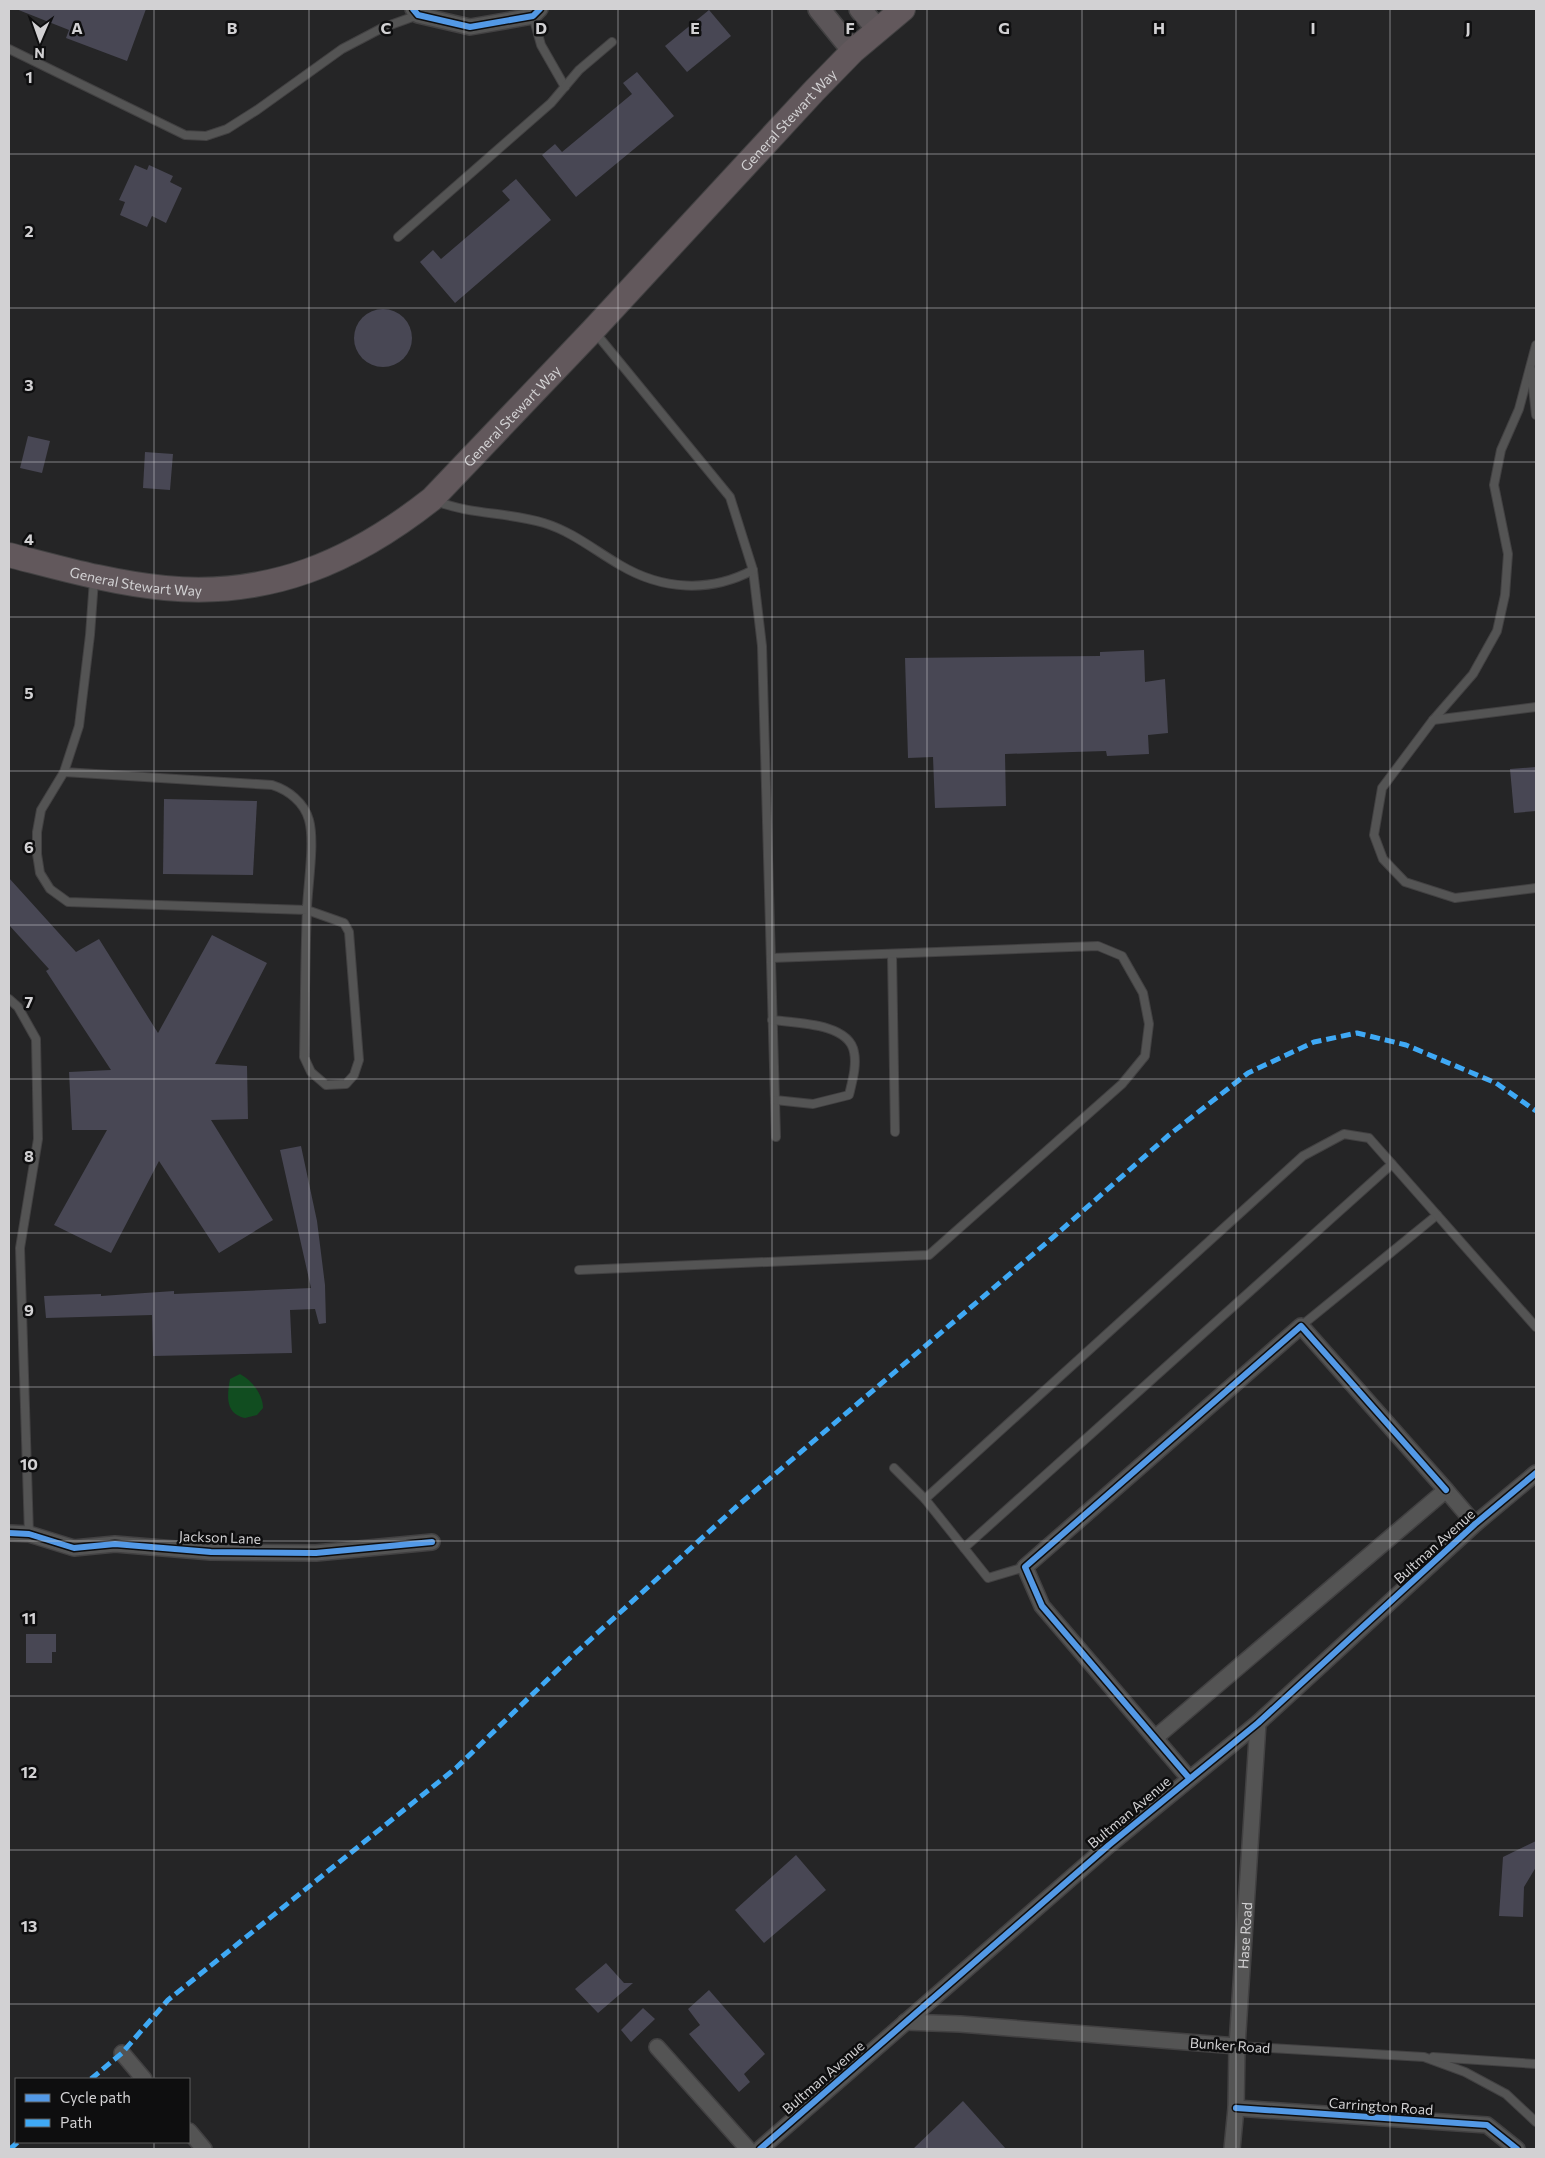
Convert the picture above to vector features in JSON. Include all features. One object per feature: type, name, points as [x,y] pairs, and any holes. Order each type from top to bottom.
[{"type":"main road","points":[[819,9],[853,51]]},
{"type":"main road","points":[[860,9],[878,30]]},
{"type":"main road","name":"General Stewart Way","points":[[9,555],[94,577],[166,588],[222,589],[280,580],[333,562],[402,523],[432,499],[593,330],[814,91],[853,51],[903,9]]},
{"type":"street","points":[[416,12],[470,27],[536,12]]},
{"type":"street","points":[[1189,1778],[1042,1606],[1026,1566],[1301,1326],[1475,1524]]},
{"type":"street","name":"Bultman Avenue","points":[[760,2149],[1189,1778],[1258,1722],[1475,1524],[1536,1473]]},
{"type":"street","points":[[1155,1738],[1446,1490]]},
{"type":"street","name":"Jackson Lane","points":[[9,1533],[30,1534],[74,1548],[114,1544],[212,1552],[316,1553],[432,1542]]},
{"type":"street","name":"Hase Road","points":[[1232,2149],[1236,2108],[1237,2046],[1258,1722]]},
{"type":"street","name":"Bunker Road","points":[[905,2022],[960,2024],[1237,2046]]},
{"type":"street","points":[[657,2047],[748,2149]]},
{"type":"street","points":[[122,2053],[143,2078]]},
{"type":"street","name":"Carrington Road","points":[[1236,2108],[1486,2125],[1517,2149]]},
{"type":"street","points":[[190,2132],[204,2149]]},
{"type":"lane","points":[[9,49],[185,135],[206,136],[240,122],[342,49],[416,12]]},
{"type":"lane","points":[[536,12],[540,45],[565,87]]},
{"type":"lane","points":[[398,237],[551,103],[579,70],[612,42]]},
{"type":"lane","points":[[593,330],[730,497],[753,570],[762,646],[776,1136]]},
{"type":"lane","points":[[1536,345],[1518,409],[1501,450],[1494,485],[1508,554],[1505,595],[1498,631],[1473,674],[1433,720],[1382,788],[1374,835],[1383,859],[1405,882],[1455,898],[1536,888]]},
{"type":"lane","points":[[1531,364],[1536,415]]},
{"type":"lane","points":[[432,499],[453,508],[543,523],[582,539],[628,569],[660,582],[680,586],[701,586],[721,583],[753,570]]},
{"type":"lane","points":[[64,772],[272,784],[286,790],[298,801],[309,819],[311,837],[307,910],[304,1057],[311,1072],[326,1085],[346,1084],[354,1075],[359,1060],[349,932],[344,923],[307,910],[68,902],[50,890],[40,874],[37,854],[37,832],[41,810],[64,772],[79,726],[90,635],[94,577]]},
{"type":"lane","points":[[1433,720],[1536,707]]},
{"type":"lane","points":[[578,1270],[929,1255],[1122,1084],[1145,1056],[1149,1024],[1143,993],[1122,956],[1098,946],[771,958]]},
{"type":"lane","points":[[892,954],[895,1132]]},
{"type":"lane","points":[[9,999],[18,1007],[36,1039],[38,1139],[20,1248],[30,1534]]},
{"type":"lane","points":[[772,1020],[822,1027],[844,1035],[854,1052],[853,1075],[848,1095],[813,1104],[775,1100]]},
{"type":"lane","points":[[925,1499],[1303,1156],[1344,1134],[1369,1138],[1536,1327]]},
{"type":"lane","points":[[964,1548],[1392,1164]]},
{"type":"lane","points":[[1301,1326],[1437,1215]]},
{"type":"lane","points":[[894,1468],[925,1499],[988,1578],[1026,1566]]},
{"type":"lane","name":"Bunker Road","points":[[1237,2046],[1424,2057],[1465,2072],[1506,2094],[1536,2122]]},
{"type":"lane","points":[[1424,2057],[1536,2064]]},
{"type":"green space","points":[[240,1374],[253,1384],[259,1393],[263,1408],[257,1415],[245,1418],[238,1416],[231,1408],[228,1398],[230,1379]]},
{"type":"building","points":[[16,9],[146,9],[127,61],[66,38],[69,30]]},
{"type":"building","points":[[709,10],[731,36],[687,72],[665,46]]},
{"type":"building","points":[[637,72],[674,116],[576,197],[542,155],[555,144],[562,152],[632,94],[623,83]]},
{"type":"building","points":[[135,165],[147,170],[149,165],[173,176],[170,182],[182,188],[166,223],[152,216],[147,227],[120,215],[125,202],[119,200]]},
{"type":"building","points":[[516,179],[551,220],[455,303],[420,262],[433,250],[441,259],[510,200],[502,191]]},
{"type":"building","points":[[377,309],[389,309],[404,317],[412,332],[412,344],[404,359],[389,367],[377,367],[362,359],[354,344],[354,332],[362,317]]},
{"type":"building","points":[[28,436],[50,441],[42,473],[20,468]]},
{"type":"building","points":[[145,452],[173,454],[170,490],[143,488]]},
{"type":"building","points":[[1144,650],[1145,682],[1165,679],[1168,733],[1148,735],[1149,754],[1107,756],[1106,751],[1005,754],[1006,806],[935,808],[933,757],[908,758],[905,658],[1100,656],[1100,652]]},
{"type":"building","points":[[1536,767],[1536,811],[1514,813],[1510,769]]},
{"type":"building","points":[[164,799],[257,801],[253,875],[163,874]]},
{"type":"building","points":[[9,878],[76,952],[99,939],[158,1033],[212,935],[267,963],[215,1064],[247,1066],[248,1119],[211,1120],[273,1220],[219,1253],[159,1161],[111,1253],[54,1225],[107,1130],[72,1130],[69,1072],[111,1070],[46,971],[49,969],[9,925]]},
{"type":"building","points":[[301,1146],[317,1221],[325,1285],[326,1323],[319,1324],[315,1309],[290,1310],[292,1353],[153,1356],[152,1315],[46,1318],[44,1296],[101,1294],[101,1296],[174,1291],[174,1294],[311,1288],[280,1150]]},
{"type":"building","points":[[26,1634],[56,1634],[56,1652],[52,1652],[52,1663],[26,1663]]},
{"type":"building","points":[[1536,1841],[1536,1867],[1524,1887],[1523,1917],[1499,1916],[1503,1857]]},
{"type":"building","points":[[796,1855],[826,1890],[764,1943],[735,1910]]},
{"type":"building","points":[[606,1963],[624,1983],[633,1983],[598,2013],[575,1989]]},
{"type":"building","points":[[709,1990],[765,2054],[744,2074],[750,2082],[739,2092],[689,2034],[700,2025],[688,2009]]},
{"type":"building","points":[[643,2008],[655,2019],[631,2042],[621,2030]]},
{"type":"building","points":[[963,2101],[1006,2149],[913,2149]]},
{"type":"marked path","points":[[92,2078],[122,2053],[168,2000],[456,1768],[570,1658],[735,1508],[1051,1239],[1169,1135],[1248,1073],[1314,1042],[1357,1033],[1406,1045],[1496,1083],[1536,1111]]},
{"type":"marked path","points":[[10,2149],[17,2143]]},
{"type":"cycle path","points":[[413,9],[418,15],[470,27],[533,16],[540,9]]},
{"type":"cycle path","points":[[1189,1778],[1042,1606],[1025,1567],[1301,1326],[1446,1490]]},
{"type":"cycle path","points":[[760,2149],[1109,1845],[1258,1723],[1475,1524],[1536,1473]]},
{"type":"cycle path","points":[[9,1533],[29,1534],[74,1548],[115,1544],[211,1552],[316,1553],[432,1542]]},
{"type":"cycle path","points":[[1236,2108],[1487,2125],[1517,2149]]}]
